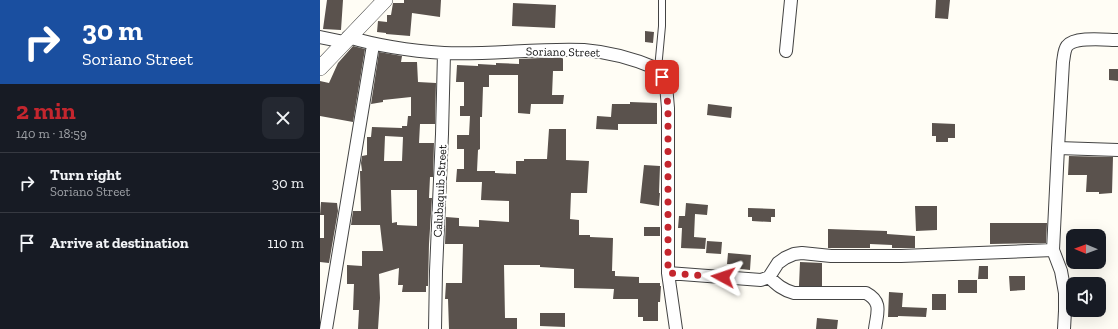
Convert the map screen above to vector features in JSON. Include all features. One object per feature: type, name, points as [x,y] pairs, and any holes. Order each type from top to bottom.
[{"type":"street","points":[[320,68],[385,0]]},
{"type":"street","points":[[786,51],[791,0]]},
{"type":"street","name":"Soriano Street","points":[[320,37],[444,53],[585,50],[614,54],[658,69]]},
{"type":"street","points":[[1064,329],[1065,293],[1061,271],[1053,250],[1062,62],[1064,52],[1068,45],[1075,41],[1118,40]]},
{"type":"street","points":[[326,329],[373,45]]},
{"type":"street","name":"Calubaquib Street","points":[[435,329],[444,53]]},
{"type":"street","points":[[658,69],[666,85],[668,108],[668,273],[676,329]]},
{"type":"street","points":[[1058,148],[1118,150]]},
{"type":"street","points":[[668,273],[761,280],[769,277],[778,264],[785,258],[794,254],[802,253],[830,256],[902,256],[1053,250]]},
{"type":"street","points":[[769,277],[779,287],[794,293],[866,293],[874,297],[877,301],[875,329]]},
{"type":"lane","points":[[658,69],[662,26],[662,0]]},
{"type":"building","points":[[327,0],[343,0],[341,30],[323,29]]},
{"type":"building","points":[[404,0],[441,0],[440,17],[412,13],[410,36],[377,32],[378,21],[387,22],[387,15],[391,15],[393,3],[404,3]]},
{"type":"building","points":[[936,0],[950,0],[948,19],[935,18]]},
{"type":"building","points":[[513,3],[556,5],[555,28],[512,26]]},
{"type":"building","points":[[645,31],[654,32],[653,43],[645,42]]},
{"type":"building","points":[[353,46],[365,49],[353,122],[320,116],[320,81],[329,83],[338,63]]},
{"type":"building","points":[[379,52],[402,56],[401,62],[417,62],[418,82],[436,83],[435,124],[420,124],[419,143],[434,143],[433,177],[430,177],[429,198],[432,198],[428,286],[426,286],[426,292],[402,292],[403,285],[398,285],[399,268],[379,274],[380,298],[378,329],[358,329],[359,310],[353,310],[354,284],[347,284],[347,265],[362,266],[362,251],[383,251],[380,225],[351,225],[353,211],[361,211],[360,171],[362,171],[362,156],[367,155],[367,137],[371,137],[372,127],[402,128],[402,126],[407,126],[408,116],[411,116],[411,97],[383,100],[383,102],[371,104]],"holes":[[[385,136],[403,137],[402,161],[384,161]],[[391,190],[417,190],[417,226],[397,225],[397,222],[392,223]]]},
{"type":"building","points":[[563,57],[563,71],[553,71],[552,95],[564,95],[563,104],[531,104],[530,114],[518,113],[518,75],[489,75],[489,87],[483,87],[482,117],[480,117],[480,149],[478,150],[477,171],[495,171],[495,173],[516,174],[516,161],[524,161],[524,159],[547,159],[549,129],[566,129],[566,160],[589,161],[587,193],[571,193],[570,219],[579,220],[579,235],[613,238],[612,271],[615,271],[615,276],[639,277],[639,283],[660,283],[658,321],[643,321],[643,317],[638,317],[638,299],[613,299],[614,289],[574,288],[574,269],[540,267],[540,265],[504,265],[505,318],[517,318],[517,329],[449,329],[448,299],[445,299],[446,283],[462,283],[463,244],[445,244],[446,217],[459,218],[459,226],[479,227],[479,220],[509,222],[509,201],[481,200],[482,182],[456,182],[457,169],[464,169],[464,149],[457,149],[457,135],[469,135],[470,116],[460,116],[460,106],[464,106],[464,82],[456,82],[457,65],[478,66],[478,64],[496,65],[496,63],[519,64],[519,59]]},
{"type":"building","points":[[1109,69],[1118,69],[1118,81],[1109,80]]},
{"type":"building","points":[[630,102],[657,103],[657,124],[618,124],[618,130],[596,129],[597,116],[611,117],[612,104],[630,104]]},
{"type":"building","points":[[708,104],[732,107],[731,118],[707,115]]},
{"type":"building","points":[[932,123],[955,124],[955,138],[948,138],[948,142],[936,142],[936,136],[932,136]]},
{"type":"building","points":[[1069,156],[1113,157],[1112,193],[1099,194],[1099,192],[1086,192],[1087,175],[1068,175]]},
{"type":"building","points":[[644,165],[660,166],[659,206],[640,203]]},
{"type":"building","points":[[321,202],[337,203],[338,211],[329,263],[320,262],[320,238],[324,238],[324,215],[320,215]]},
{"type":"building","points":[[686,203],[708,205],[707,215],[695,214],[694,237],[706,238],[705,249],[681,248],[682,228],[678,228],[679,216],[685,216]]},
{"type":"building","points":[[915,206],[937,206],[937,230],[916,231]]},
{"type":"building","points":[[748,208],[775,209],[775,217],[771,217],[771,222],[752,221],[752,217],[748,217]]},
{"type":"building","points":[[990,223],[1047,223],[1046,243],[990,244]]},
{"type":"building","points":[[644,227],[660,227],[660,236],[644,236]]},
{"type":"building","points":[[828,229],[887,231],[887,234],[915,236],[915,248],[892,248],[892,245],[870,244],[870,248],[828,248]]},
{"type":"building","points":[[707,241],[722,242],[721,254],[706,253]]},
{"type":"building","points":[[728,253],[751,255],[750,270],[732,268],[733,264],[727,264]]},
{"type":"building","points":[[800,262],[822,263],[822,286],[799,286]]},
{"type":"building","points":[[979,266],[988,266],[988,279],[978,279]]},
{"type":"building","points":[[1009,276],[1025,276],[1025,290],[1010,291]]},
{"type":"building","points":[[958,280],[977,280],[977,293],[958,293]]},
{"type":"building","points":[[889,292],[903,293],[902,307],[927,308],[926,317],[888,317]]},
{"type":"building","points":[[932,294],[946,294],[946,310],[932,310]]},
{"type":"building","points":[[540,313],[565,313],[565,327],[540,326]]},
{"type":"building","points":[[817,318],[838,320],[837,329],[816,329]]},
{"type":"route","points":[[662,77],[666,85],[668,108],[668,273],[723,277]]}]
